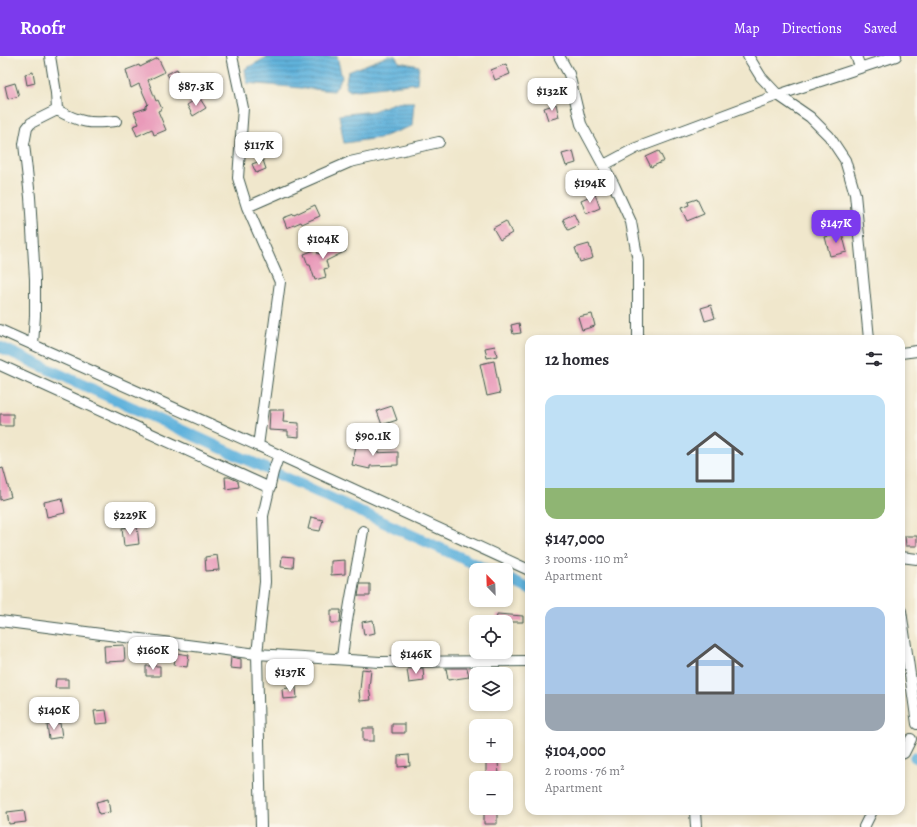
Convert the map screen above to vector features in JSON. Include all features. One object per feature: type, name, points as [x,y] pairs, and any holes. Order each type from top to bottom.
[{"type":"street","points":[[50,56],[57,110]]},
{"type":"street","points":[[232,56],[243,108],[238,178],[247,207],[280,282],[258,446]]},
{"type":"street","points":[[559,56],[569,74],[581,124],[604,165],[631,222],[638,261],[638,335]]},
{"type":"street","points":[[748,56],[761,77],[778,95],[810,117],[829,136],[845,160],[855,194],[869,335]]},
{"type":"street","points":[[856,56],[860,67]]},
{"type":"street","points":[[604,165],[636,148],[778,95],[896,56]]},
{"type":"street","points":[[57,110],[83,122],[98,123],[116,121]]},
{"type":"street","points":[[33,344],[35,278],[30,197],[24,144],[26,128],[31,123],[57,110]]},
{"type":"street","points":[[247,207],[350,162],[438,142]]},
{"type":"street","points":[[0,330],[279,455],[525,568]]},
{"type":"street","points":[[905,352],[917,351]]},
{"type":"street","points":[[0,365],[270,488]]},
{"type":"street","points":[[260,827],[257,654],[265,582],[263,516],[273,472],[279,455]]},
{"type":"street","points":[[342,659],[344,635],[363,531]]},
{"type":"street","points":[[905,558],[917,559]]},
{"type":"street","points":[[0,621],[257,654],[380,662],[525,661]]},
{"type":"street","points":[[905,639],[917,724]]},
{"type":"street","points":[[905,752],[914,741]]},
{"type":"street","points":[[695,815],[696,827]]},
{"type":"street","points":[[864,827],[870,815]]},
{"type":"water","points":[[269,56],[337,56],[342,78],[334,91],[247,83],[245,69]]},
{"type":"water","points":[[388,56],[395,56],[399,62],[419,66],[417,83],[350,91],[345,87],[348,72]]},
{"type":"water","points":[[397,102],[414,102],[412,126],[379,138],[344,143],[339,115],[373,111]]},
{"type":"building","points":[[158,58],[165,72],[148,80],[156,101],[158,100],[162,109],[158,111],[166,130],[154,135],[152,129],[137,136],[133,126],[139,124],[134,112],[146,108],[148,104],[139,84],[131,88],[126,70],[139,65],[140,67]]},
{"type":"building","points":[[506,64],[510,74],[495,80],[491,70]]},
{"type":"building","points":[[177,69],[184,82],[174,87],[167,74]]},
{"type":"building","points":[[33,72],[35,83],[27,85],[25,74]]},
{"type":"building","points":[[15,83],[19,96],[8,99],[5,86]]},
{"type":"building","points":[[199,97],[206,108],[193,116],[187,105]]},
{"type":"building","points":[[556,104],[559,117],[548,120],[544,108]]},
{"type":"building","points":[[573,151],[576,163],[566,166],[562,154]]},
{"type":"building","points":[[659,151],[664,161],[651,167],[646,157]]},
{"type":"building","points":[[263,160],[266,169],[256,173],[252,164]]},
{"type":"building","points":[[595,194],[600,208],[586,214],[581,200]]},
{"type":"building","points":[[697,199],[704,214],[687,221],[681,208],[689,205],[688,202]]},
{"type":"building","points":[[315,205],[320,216],[302,224],[301,222],[287,228],[283,218],[294,215]]},
{"type":"building","points":[[574,214],[579,225],[568,230],[563,219]]},
{"type":"building","points":[[506,221],[512,233],[500,240],[493,228]]},
{"type":"building","points":[[842,233],[847,252],[830,256],[825,237]]},
{"type":"building","points":[[342,242],[346,251],[326,261],[328,268],[324,269],[326,277],[315,280],[310,265],[308,265],[304,254],[317,249],[318,254]]},
{"type":"building","points":[[589,244],[593,258],[580,262],[575,248]]},
{"type":"building","points":[[711,305],[715,318],[705,321],[701,308]]},
{"type":"building","points":[[592,314],[595,326],[582,330],[578,317]]},
{"type":"building","points":[[519,323],[521,333],[513,334],[511,325]]},
{"type":"building","points":[[495,346],[497,356],[487,358],[485,348]]},
{"type":"building","points":[[494,361],[500,393],[487,396],[480,364]]},
{"type":"building","points":[[392,406],[397,420],[382,425],[377,411]]},
{"type":"building","points":[[270,410],[284,410],[283,422],[299,423],[299,437],[288,436],[288,431],[269,430]]},
{"type":"building","points":[[0,414],[13,414],[13,426],[0,426]]},
{"type":"building","points":[[357,441],[374,445],[372,453],[398,452],[398,465],[370,466],[370,469],[352,465]]},
{"type":"building","points":[[3,468],[11,497],[0,500],[0,469]]},
{"type":"building","points":[[225,477],[238,481],[239,487],[226,489]]},
{"type":"building","points":[[62,498],[65,513],[47,517],[44,502]]},
{"type":"building","points":[[311,517],[323,520],[320,531],[308,529]]},
{"type":"building","points":[[137,526],[139,544],[124,546],[122,528]]},
{"type":"building","points":[[905,536],[917,536],[917,546],[906,546]]},
{"type":"building","points":[[217,555],[219,570],[206,571],[205,557]]},
{"type":"building","points":[[282,556],[294,557],[293,568],[281,567]]},
{"type":"building","points":[[345,560],[345,574],[331,575],[331,561]]},
{"type":"building","points":[[360,584],[370,584],[370,596],[358,596]]},
{"type":"building","points":[[331,610],[341,610],[340,623],[331,623]]},
{"type":"building","points":[[513,615],[523,616],[523,622],[513,622]]},
{"type":"building","points":[[373,620],[375,633],[364,635],[362,622]]},
{"type":"building","points":[[124,645],[125,661],[105,662],[104,646]]},
{"type":"building","points":[[176,653],[189,655],[187,667],[174,665]]},
{"type":"building","points":[[231,657],[241,659],[241,669],[230,668]]},
{"type":"building","points":[[146,666],[160,666],[160,676],[146,676]]},
{"type":"building","points":[[423,668],[424,681],[409,683],[407,669]]},
{"type":"building","points":[[446,668],[467,668],[469,677],[448,680]]},
{"type":"building","points":[[362,669],[371,670],[369,688],[371,700],[360,701],[359,690]]},
{"type":"building","points":[[56,679],[68,679],[68,688],[55,688]]},
{"type":"building","points":[[296,687],[297,698],[283,699],[282,689]]},
{"type":"building","points":[[106,710],[108,723],[96,724],[94,711]]},
{"type":"building","points":[[60,723],[62,737],[49,739],[47,725]]},
{"type":"building","points":[[392,724],[405,724],[405,733],[392,733]]},
{"type":"building","points":[[363,728],[374,728],[374,741],[363,741]]},
{"type":"building","points":[[409,755],[410,766],[398,767],[398,756]]},
{"type":"building","points":[[486,763],[498,763],[499,771],[486,771]]},
{"type":"building","points":[[108,799],[110,812],[99,814],[96,802]]},
{"type":"building","points":[[24,810],[26,822],[9,824],[7,812]]},
{"type":"building","points":[[484,815],[497,815],[497,824],[484,824]]},
{"type":"waterway","points":[[0,347],[473,563]]},
{"type":"waterway","points":[[513,581],[525,587]]}]
